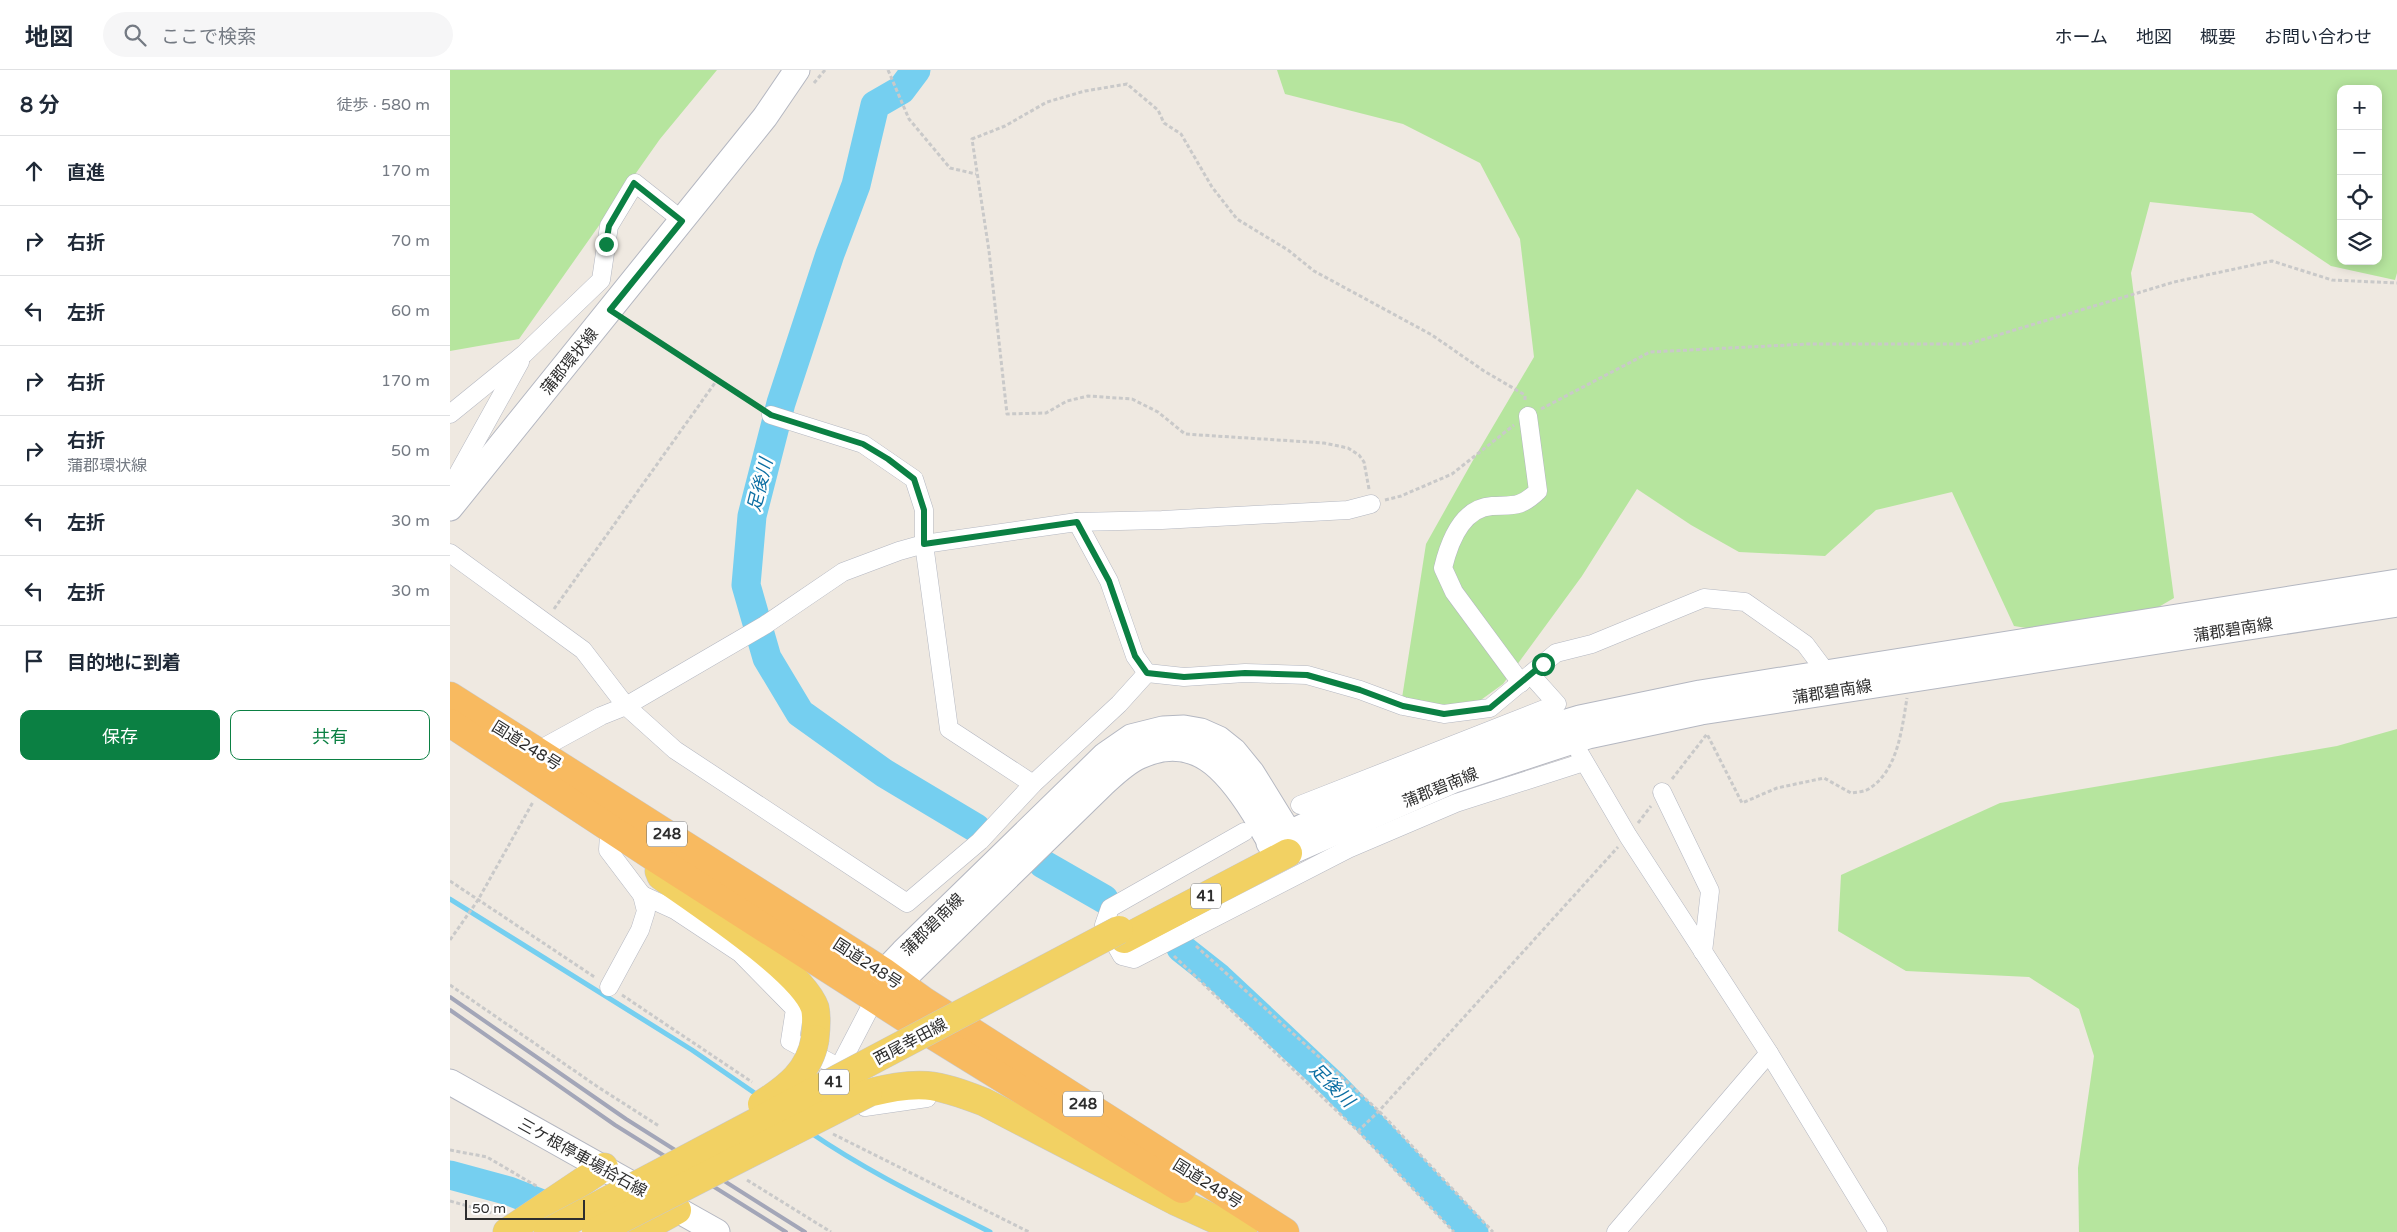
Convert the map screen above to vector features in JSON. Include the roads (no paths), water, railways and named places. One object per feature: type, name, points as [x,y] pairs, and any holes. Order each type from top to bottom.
[{"type":"highway","name":"国道248号","points":[[450,696],[891,977],[1284,1232]]},
{"type":"highway","name":"国道248号","points":[[450,722],[605,823],[652,856],[875,998],[1251,1232]]},
{"type":"main road","name":"蒲郡環状線","points":[[450,508],[765,117],[796,70]]},
{"type":"main road","name":"蒲郡碧南線","points":[[1282,843],[1352,803],[1487,746],[1580,718],[1690,695],[1826,672],[2397,582]]},
{"type":"main road","name":"蒲郡碧南線","points":[[1282,843],[1454,780],[1588,736],[1701,712],[2397,604]]},
{"type":"main road","name":"蒲郡碧南線","points":[[875,998],[891,977],[1104,755],[1131,738],[1163,730],[1184,728],[1201,731],[1219,739],[1234,751],[1252,772],[1282,843]]},
{"type":"main road","name":"西尾幸田線","points":[[567,1232],[1047,977],[1282,843]]},
{"type":"main road","name":"41","points":[[530,1228],[727,1124],[786,1089],[806,1067],[815,1039],[815,1008],[805,990],[792,974],[710,911],[660,876],[652,856]]},
{"type":"main road","name":"西尾幸田線","points":[[530,1228],[1122,935]]},
{"type":"main road","name":"三ケ根停車場拾石線","points":[[450,1082],[717,1232]]},
{"type":"main road","name":"41","points":[[596,1232],[868,1093],[902,1084],[928,1084],[954,1090],[984,1102],[1175,1201],[1243,1232]]},
{"type":"main road","points":[[530,1228],[556,1201],[604,1167]]},
{"type":"main road","points":[[638,1232],[677,1210]]},
{"type":"street","points":[[450,414],[524,354],[602,280],[609,226],[634,183],[682,221]]},
{"type":"street","points":[[450,488],[524,354]]},
{"type":"street","points":[[776,416],[863,444],[914,479],[924,510],[924,544],[949,729],[1033,784]]},
{"type":"street","points":[[1300,805],[1558,704],[1526,679],[1454,592],[1442,568],[1449,543],[1466,517],[1490,506],[1513,507],[1530,499],[1538,492],[1528,416]]},
{"type":"street","points":[[537,751],[601,716],[626,706],[765,625],[843,572],[924,544],[1077,522],[1162,520],[1348,510],[1371,504]]},
{"type":"street","points":[[1077,522],[1109,581],[1135,656],[1147,673],[1184,677],[1245,673],[1307,675],[1360,690],[1403,706],[1444,714],[1490,708],[1556,653],[1592,644],[1704,598],[1745,602],[1805,644],[1826,672]]},
{"type":"street","points":[[450,553],[583,650],[626,706],[675,750],[907,903],[980,841],[1033,784],[1119,704],[1147,673]]},
{"type":"street","points":[[1244,832],[1110,908],[1104,925],[1122,956],[1134,958],[1348,849],[1456,803],[1582,758],[1628,836],[1769,1053],[1878,1232]]},
{"type":"street","points":[[1662,792],[1710,891],[1703,952]]},
{"type":"street","points":[[605,823],[609,835],[608,850],[642,895],[646,912],[640,930],[609,987]]},
{"type":"street","points":[[642,895],[675,910],[740,953],[794,1009],[790,1040],[840,1068],[865,1107],[927,1098]]},
{"type":"street","points":[[807,1118],[840,1068],[875,998]]},
{"type":"street","points":[[1616,1232],[1769,1053]]},
{"type":"waterway","name":"足後川","points":[[916,70],[901,90],[875,105],[856,185],[830,254],[781,403],[752,516],[746,585],[767,658],[800,713],[884,773],[976,828]]},
{"type":"waterway","name":"足後川","points":[[1043,864],[1104,899]]},
{"type":"waterway","points":[[450,899],[692,1050],[759,1096]]},
{"type":"waterway","name":"足後川","points":[[1181,948],[1219,978],[1333,1085],[1474,1232]]},
{"type":"waterway","points":[[811,1133],[877,1173],[990,1232]]},
{"type":"waterway","points":[[450,1175],[509,1191],[568,1214]]},
{"type":"railway","points":[[450,997],[626,1119],[805,1232]]},
{"type":"railway","points":[[450,1010],[615,1125],[786,1232]]}]
